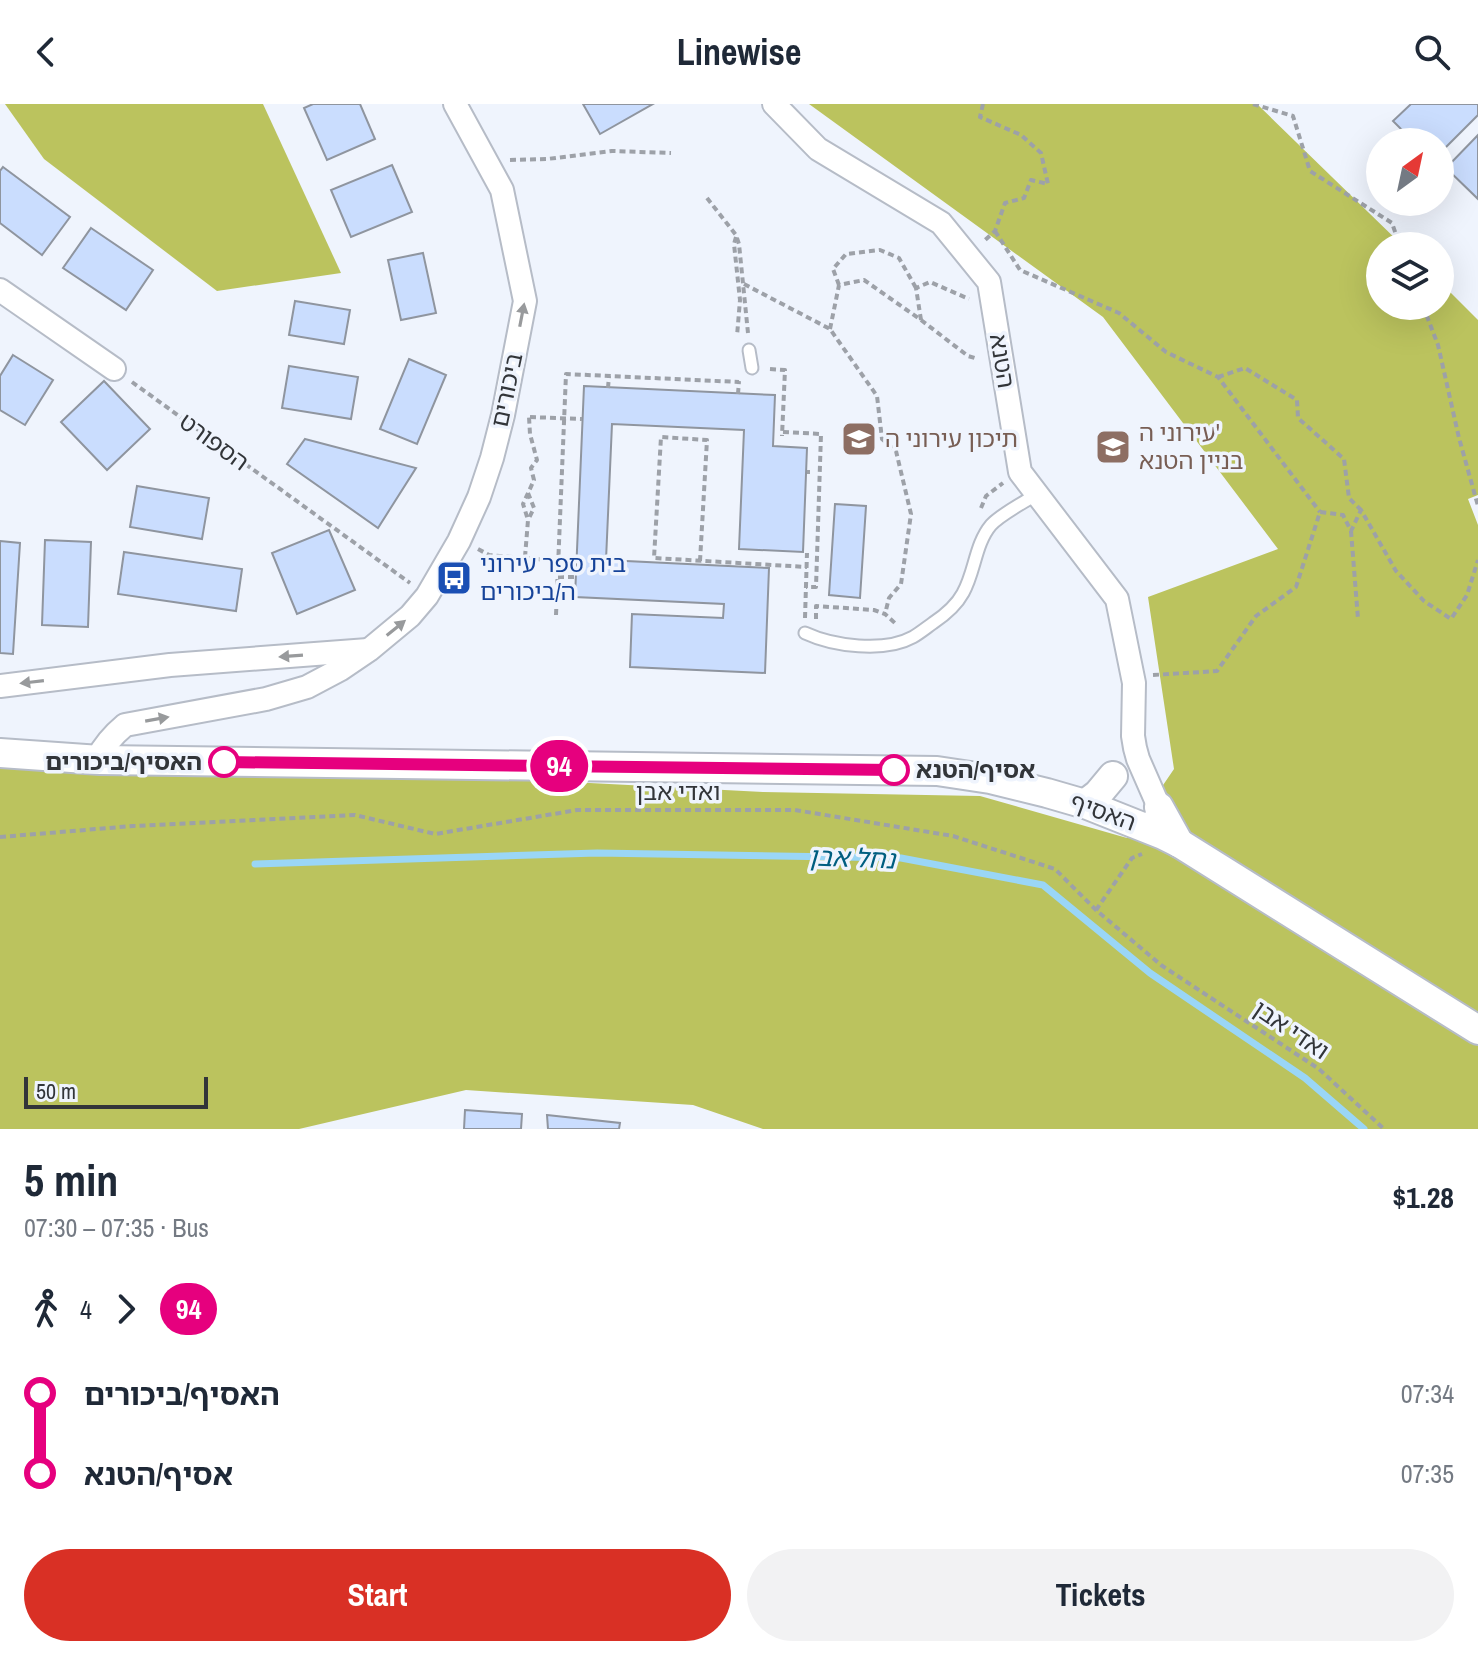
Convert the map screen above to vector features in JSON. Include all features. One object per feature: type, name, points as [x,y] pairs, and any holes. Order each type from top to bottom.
[{"type":"street","name":"ביכורים","points":[[97,759],[111,737],[125,725],[280,695],[307,687],[341,669],[410,616],[427,596],[459,541],[492,458],[525,301],[502,190],[455,104]]},
{"type":"street","points":[[774,104],[818,149],[941,223],[989,282]]},
{"type":"street","name":"הטנא","points":[[989,282],[1020,472],[1117,599],[1134,683],[1133,736],[1154,818]]},
{"type":"street","points":[[0,290],[114,369]]},
{"type":"street","points":[[0,686],[170,665],[369,650]]},
{"type":"street","name":"הטנא","points":[[1113,776],[1133,736]]},
{"type":"street","points":[[0,753],[97,759]]},
{"type":"street","name":"האסיף","points":[[97,759],[937,771],[990,779],[1096,808],[1154,818]]},
{"type":"street","points":[[1096,808],[1098,794],[1113,776],[1134,768],[1144,772]]},
{"type":"street","points":[[1154,818],[1179,843],[1478,1030]]},
{"type":"lane","points":[[749,350],[752,368]]},
{"type":"lane","points":[[805,633],[855,646],[889,644],[911,638],[961,598],[981,542],[992,523],[1037,494]]},
{"type":"path","points":[[968,257],[995,231],[1005,203],[1024,198],[1031,180],[1048,184],[1041,153],[1021,135],[980,117],[983,104]]},
{"type":"path","points":[[1253,104],[1293,116],[1310,171],[1392,223],[1395,232]]},
{"type":"path","points":[[486,161],[547,159],[612,151],[671,153]]},
{"type":"path","points":[[707,198],[736,235],[741,254],[749,350]]},
{"type":"path","points":[[995,231],[1020,270],[1119,313],[1166,352],[1218,377],[1320,512],[1343,515],[1351,531],[1358,619]]},
{"type":"path","points":[[736,235],[734,244],[740,300],[737,343]]},
{"type":"path","points":[[830,329],[839,285],[833,269],[846,254],[880,250],[899,258],[916,288],[921,320]]},
{"type":"path","points":[[839,285],[864,280],[968,356],[1003,368]]},
{"type":"path","points":[[916,288],[930,282],[968,300],[989,282]]},
{"type":"path","points":[[744,284],[830,329],[877,396],[882,439],[896,451],[911,514],[901,584],[889,598],[885,614]]},
{"type":"path","points":[[1428,320],[1438,345],[1478,506]]},
{"type":"path","points":[[752,368],[785,370],[782,434],[821,434],[816,587],[806,587]]},
{"type":"path","points":[[1218,377],[1245,368],[1297,400],[1298,418],[1344,459],[1349,498],[1361,510],[1396,571],[1424,601],[1451,619],[1467,595],[1478,560]]},
{"type":"path","name":"הספורט","points":[[114,369],[427,596]]},
{"type":"path","points":[[556,615],[566,374],[739,380],[738,394]]},
{"type":"path","points":[[608,388],[609,376]]},
{"type":"path","points":[[528,520],[523,504],[534,480],[531,468],[537,460],[530,434],[531,417],[582,419]]},
{"type":"path","points":[[700,561],[707,440],[661,437],[654,558],[700,561],[807,567]]},
{"type":"path","points":[[986,496],[991,491]]},
{"type":"path","points":[[525,557],[528,520],[534,508],[528,493]]},
{"type":"path","points":[[1351,531],[1361,510]]},
{"type":"path","points":[[1134,683],[1157,674],[1217,671],[1256,616],[1296,587],[1320,512]]},
{"type":"path","points":[[805,615],[807,553]]},
{"type":"path","points":[[489,555],[558,561]]},
{"type":"path","points":[[558,577],[576,577]]},
{"type":"path","points":[[827,607],[874,610],[885,614],[896,624]]},
{"type":"path","name":"ואדי אבן","points":[[0,837],[133,826],[355,815],[435,834],[577,810],[795,810],[953,836],[1055,869],[1096,910],[1161,965],[1319,1069],[1384,1129]]},
{"type":"path","points":[[1096,910],[1132,858],[1179,843]]},
{"type":"green space","points":[[5,104],[263,104],[341,273],[217,291],[44,159]]},
{"type":"green space","points":[[809,104],[1257,104],[1366,210],[1366,216],[1372,216],[1389,232],[1366,232],[1366,320],[1454,320],[1454,296],[1478,320],[1478,495],[1468,499],[1478,525],[1478,1129],[763,1129],[693,1105],[466,1090],[299,1129],[0,1129],[0,752],[763,792],[980,796],[1127,838],[1174,769],[1148,597],[1278,549],[1103,317]]},
{"type":"building","points":[[313,104],[360,104],[375,139],[327,160],[304,108]]},
{"type":"building","points":[[583,104],[653,104],[600,134]]},
{"type":"building","points":[[1411,104],[1478,104],[1478,115],[1454,139],[1454,128],[1400,128],[1393,121]]},
{"type":"building","points":[[1478,135],[1478,199],[1454,176],[1454,160]]},
{"type":"building","points":[[392,165],[412,212],[351,237],[331,190]]},
{"type":"building","points":[[3,167],[70,217],[42,255],[0,223],[0,171]]},
{"type":"building","points":[[91,228],[153,270],[126,310],[63,268]]},
{"type":"building","points":[[423,253],[436,313],[401,320],[388,260]]},
{"type":"building","points":[[295,301],[350,310],[344,344],[289,335]]},
{"type":"building","points":[[13,355],[53,380],[25,425],[0,410],[0,376]]},
{"type":"building","points":[[409,359],[446,375],[417,444],[380,429]]},
{"type":"building","points":[[289,366],[358,377],[351,419],[282,408]]},
{"type":"building","points":[[104,381],[150,429],[107,470],[61,422]]},
{"type":"building","points":[[584,386],[775,395],[773,446],[807,448],[803,552],[739,549],[744,430],[612,424],[606,560],[769,568],[765,673],[630,667],[632,614],[723,618],[724,604],[575,597]]},
{"type":"building","points":[[305,439],[416,468],[378,528],[287,464]]},
{"type":"building","points":[[137,486],[209,498],[202,539],[130,527]]},
{"type":"building","points":[[835,504],[866,506],[860,598],[829,595]]},
{"type":"building","points":[[329,530],[355,590],[297,614],[272,553]]},
{"type":"building","points":[[45,540],[91,542],[88,627],[42,625]]},
{"type":"building","points":[[0,541],[20,543],[13,654],[0,653]]},
{"type":"building","points":[[124,552],[242,569],[236,611],[118,594]]},
{"type":"building","points":[[465,1110],[522,1114],[521,1129],[464,1129]]},
{"type":"building","points":[[547,1115],[620,1123],[619,1129],[548,1129]]},
{"type":"waterway","name":"נחל אבן","points":[[255,864],[597,853],[901,858],[1043,885],[1150,973],[1305,1078],[1364,1129]]},
{"type":"bus line","name":"94","points":[[224,762],[894,770]]},
{"type":"place","name":"תיכון עירוני ה","points":[[859,439]]},
{"type":"place","name":"עירוני ה' בניין הטנא","points":[[1113,447]]},
{"type":"place","name":"בית ספר עירוני ה/ביכורים","points":[[454,578]]},
{"type":"place","name":"האסיף/ביכורים","points":[[224,762]]},
{"type":"place","name":"אסיף/הטנא","points":[[894,770]]}]
